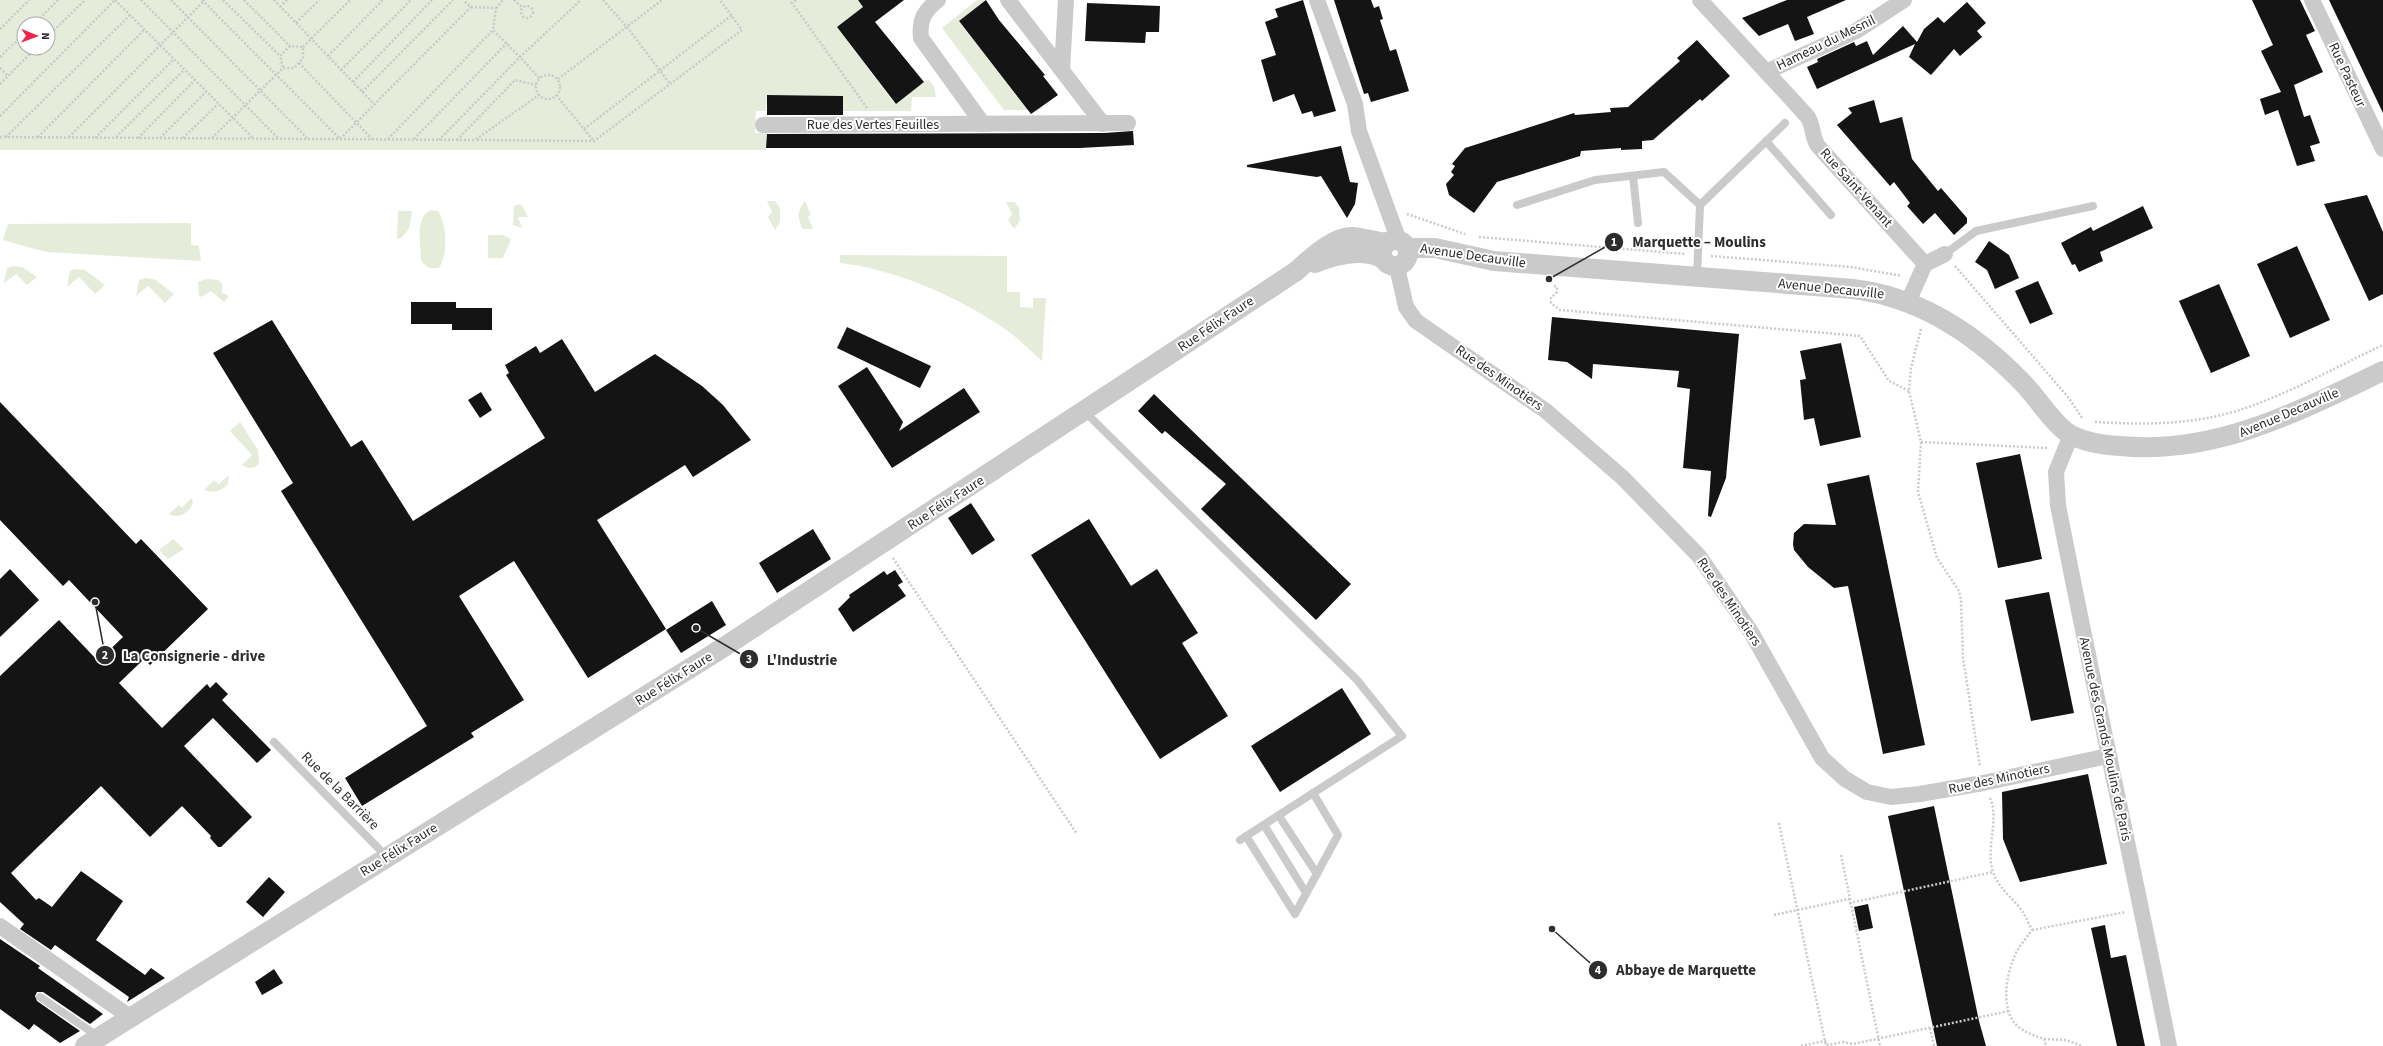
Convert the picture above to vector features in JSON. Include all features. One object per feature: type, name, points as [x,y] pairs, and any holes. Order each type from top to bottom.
[{"type":"street","points":[[938,0],[924,13],[921,20],[921,38],[983,124]]},
{"type":"street","points":[[1008,0],[1103,124]]},
{"type":"street","points":[[1062,70],[1066,0]]},
{"type":"street","points":[[1317,0],[1355,104],[1359,131],[1394,251]]},
{"type":"street","name":"Rue Saint-Venant","points":[[1700,0],[1811,120],[1812,136],[1818,146],[1925,264]]},
{"type":"street","name":"Hameau du Mesnil","points":[[1768,72],[1856,31],[1904,0]]},
{"type":"street","name":"Rue Pasteur","points":[[2312,0],[2383,148]]},
{"type":"street","name":"Rue des Vertes Feuilles","points":[[763,125],[1128,123]]},
{"type":"street","name":"Avenue Decauville","points":[[1394,251],[1435,248],[1494,261],[1861,290],[1908,302],[1927,310],[1973,338],[1998,359],[2023,382],[2060,426],[2068,442],[2094,442],[2127,447],[2164,447],[2206,442],[2234,436],[2269,424],[2383,371]]},
{"type":"street","name":"Rue Félix Faure","points":[[92,1041],[724,647],[884,544],[1295,272],[1324,259],[1344,254],[1369,254],[1394,251]]},
{"type":"street","name":"Rue des Minotiers","points":[[1394,251],[1406,307],[1416,321],[1546,411],[1623,478],[1699,556],[1751,632],[1822,758],[1845,779],[1867,792],[1891,797],[1920,794],[1983,783],[2108,756]]},
{"type":"street","points":[[1908,302],[1925,264],[1945,254]]},
{"type":"street","name":"Avenue des Grands Moulins de Paris","points":[[2068,442],[2056,472],[2058,505],[2108,756],[2142,909],[2169,1046]]},
{"type":"street","points":[[0,926],[130,1017]]},
{"type":"lane","points":[[1696,277],[1700,206],[1785,123]]},
{"type":"lane","points":[[1766,141],[1831,215]]},
{"type":"lane","points":[[1517,204],[1595,180],[1664,172],[1700,206]]},
{"type":"lane","points":[[1633,176],[1638,223]]},
{"type":"lane","points":[[1945,254],[1976,231],[2092,206]]},
{"type":"lane","points":[[1084,411],[1357,680],[1402,736],[1313,793],[1279,816],[1243,838],[1295,914],[1338,835],[1313,793]]},
{"type":"lane","name":"Rue de la Barrière","points":[[274,742],[388,857]]},
{"type":"lane","points":[[1279,816],[1317,874]]},
{"type":"lane","points":[[1264,825],[1306,893]]},
{"type":"lane","points":[[40,997],[92,1041]]},
{"type":"path","points":[[0,29],[29,0]]},
{"type":"path","points":[[42,16],[58,0]]},
{"type":"path","points":[[56,28],[85,0]]},
{"type":"path","points":[[0,116],[115,0],[253,138]]},
{"type":"path","points":[[141,0],[279,139]]},
{"type":"path","points":[[171,0],[308,139]]},
{"type":"path","points":[[68,137],[204,0],[340,139]]},
{"type":"path","points":[[223,0],[280,56],[283,68]]},
{"type":"path","points":[[244,0],[290,46],[303,47]]},
{"type":"path","points":[[274,0],[374,104]]},
{"type":"path","points":[[280,7],[287,0]]},
{"type":"path","points":[[296,23],[319,0]]},
{"type":"path","points":[[212,138],[283,68],[294,68],[303,58],[303,47],[350,0]]},
{"type":"path","points":[[328,56],[383,0]]},
{"type":"path","points":[[341,70],[411,0]]},
{"type":"path","points":[[353,82],[432,0]]},
{"type":"path","points":[[362,92],[454,0]]},
{"type":"path","points":[[463,0],[471,8]]},
{"type":"path","points":[[388,139],[493,30],[496,8],[503,0]]},
{"type":"path","points":[[514,0],[522,7]]},
{"type":"path","points":[[439,140],[520,57],[581,0]]},
{"type":"path","points":[[603,0],[627,27],[670,84]]},
{"type":"path","points":[[558,79],[662,0]]},
{"type":"path","points":[[0,137],[594,141],[742,30],[720,0]]},
{"type":"path","points":[[796,0],[792,2],[869,111],[882,125]]},
{"type":"path","points":[[528,6],[531,8],[532,16],[526,18],[522,16],[520,14],[522,7],[528,6]]},
{"type":"path","points":[[340,139],[471,8],[496,8]]},
{"type":"path","points":[[6,137],[130,15]]},
{"type":"path","points":[[584,129],[732,15]]},
{"type":"path","points":[[38,137],[144,30]]},
{"type":"path","points":[[493,30],[539,78]]},
{"type":"path","points":[[0,57],[16,42]]},
{"type":"path","points":[[413,139],[507,43]]},
{"type":"path","points":[[280,56],[290,46]]},
{"type":"path","points":[[0,84],[28,56]]},
{"type":"path","points":[[95,138],[174,59]]},
{"type":"path","points":[[298,63],[372,139]]},
{"type":"path","points":[[0,68],[8,76]]},
{"type":"path","points":[[116,138],[184,70]]},
{"type":"path","points":[[546,74],[558,79],[560,87],[556,95],[546,99],[539,95],[536,85],[539,78],[546,74]]},
{"type":"path","points":[[138,138],[195,80]]},
{"type":"path","points":[[457,140],[514,80],[536,85]]},
{"type":"path","points":[[160,138],[206,92]]},
{"type":"path","points":[[476,140],[539,95]]},
{"type":"path","points":[[556,95],[594,141]]},
{"type":"path","points":[[183,138],[218,104]]},
{"type":"path","points":[[1478,241],[1479,237]]},
{"type":"path","points":[[1550,286],[1557,287],[1557,292],[1550,300],[1554,307],[1560,310],[1860,336],[1889,381],[1909,391]]},
{"type":"path","points":[[1927,310],[1913,357],[1909,391],[1921,442],[1918,492],[1937,558],[1959,591],[1962,600],[1963,658],[1983,783],[1991,801],[1993,821],[1989,849],[1993,872],[2007,894],[2022,911],[2032,930]]},
{"type":"path","points":[[1921,442],[2068,442]]},
{"type":"path","points":[[884,544],[1077,834]]},
{"type":"path","points":[[1779,823],[1826,1046]]},
{"type":"path","points":[[1841,855],[1880,1046]]},
{"type":"path","points":[[1774,915],[1849,900],[1850,902],[1993,872]]},
{"type":"path","points":[[2082,1046],[2066,1040],[2044,1039],[2028,1033],[2013,1021],[2009,1011],[2006,992],[2016,953],[2032,930],[2075,920],[2142,909]]},
{"type":"path","points":[[1825,1041],[1828,1045],[1879,1039],[2009,1011]]},
{"type":"path","points":[[1930,1028],[1934,1046]]},
{"type":"path","points":[[2044,1039],[2046,1046]]},
{"type":"path","points":[[1801,1046],[1825,1041]]},
{"type":"green space","points":[[0,0],[858,0],[863,7],[838,27],[836,26],[895,104],[928,79],[934,86],[936,97],[912,97],[911,111],[843,111],[843,96],[767,95],[766,111],[756,111],[755,133],[767,133],[766,150],[0,150]]},
{"type":"green space","points":[[977,0],[986,0],[957,23],[959,22],[1016,95],[1015,97],[1017,96],[1025,107],[1043,107],[1039,110],[1004,110],[942,28]]},
{"type":"green space","points":[[767,201],[775,201],[780,208],[780,222],[775,230],[768,217],[772,212]]},
{"type":"green space","points":[[805,201],[811,215],[808,217],[813,229],[803,229],[800,222],[799,211]]},
{"type":"green space","points":[[1006,202],[1015,202],[1019,208],[1020,221],[1014,229],[1008,220],[1012,214]]},
{"type":"green space","points":[[521,204],[528,217],[518,217],[522,228],[513,225],[514,206]]},
{"type":"green space","points":[[432,210],[438,211],[445,231],[444,255],[439,268],[428,267],[421,260],[421,224],[426,213]]},
{"type":"green space","points":[[398,211],[412,211],[409,229],[401,238],[397,239]]},
{"type":"green space","points":[[191,223],[191,245],[199,246],[201,261],[46,252],[3,240],[8,224]]},
{"type":"green space","points":[[488,235],[503,235],[511,239],[503,258],[488,258]]},
{"type":"green space","points":[[840,255],[1007,256],[1007,292],[1020,292],[1020,307],[1033,308],[1033,298],[1046,298],[1042,361],[1008,331],[990,319],[950,297],[928,287],[884,272],[862,266],[840,263]]},
{"type":"green space","points":[[13,266],[22,267],[37,277],[27,285],[16,274],[4,283],[7,268]]},
{"type":"green space","points":[[75,269],[85,270],[105,285],[95,294],[79,277],[67,287],[70,271]]},
{"type":"green space","points":[[145,278],[154,279],[174,294],[165,303],[148,286],[136,296],[139,280]]},
{"type":"green space","points":[[207,279],[218,280],[222,284],[222,293],[229,296],[224,302],[211,291],[201,297],[199,295],[198,282]]},
{"type":"green space","points":[[240,422],[258,450],[259,464],[253,468],[242,465],[252,455],[230,431]]},
{"type":"green space","points":[[229,475],[228,484],[222,489],[214,492],[204,490],[214,480],[219,484]]},
{"type":"green space","points":[[191,498],[193,502],[192,506],[187,512],[177,516],[169,514],[179,505],[182,508]]},
{"type":"green space","points":[[173,539],[184,549],[168,559],[159,550]]},
{"type":"building","points":[[858,0],[904,0],[875,22],[924,82],[896,104],[837,27],[863,7]]},
{"type":"building","points":[[986,0],[999,20],[1045,75],[1043,76],[1058,95],[1031,114],[959,21]]},
{"type":"building","points":[[1303,0],[1336,111],[1314,117],[1312,111],[1302,114],[1294,94],[1273,102],[1261,60],[1276,55],[1265,22],[1278,17],[1275,9]]},
{"type":"building","points":[[1334,0],[1371,0],[1374,8],[1379,6],[1383,19],[1380,20],[1390,51],[1396,49],[1409,91],[1371,102],[1368,93],[1364,94]]},
{"type":"building","points":[[1787,0],[1846,0],[1807,17],[1814,34],[1795,41],[1788,24],[1759,36],[1742,18]]},
{"type":"building","points":[[2252,0],[2300,0],[2315,31],[2306,35],[2323,72],[2294,85],[2304,117],[2310,115],[2320,143],[2310,146],[2315,161],[2297,166],[2278,110],[2265,115],[2260,99],[2281,92],[2261,51],[2273,45]]},
{"type":"building","points":[[2329,0],[2383,0],[2383,113]]},
{"type":"building","points":[[1967,2],[1986,23],[1977,31],[1982,37],[1960,56],[1954,49],[1931,75],[1909,57],[1915,44],[1817,89],[1807,67],[1818,62],[1817,59],[1854,42],[1856,46],[1867,41],[1873,55],[1903,26],[1917,42],[1924,29],[1938,17],[1944,23]]},
{"type":"building","points":[[1087,3],[1160,6],[1159,32],[1146,32],[1145,43],[1085,41]]},
{"type":"building","points":[[1697,40],[1730,76],[1702,101],[1700,99],[1653,140],[1642,141],[1642,149],[1621,150],[1621,148],[1581,151],[1580,156],[1497,182],[1474,213],[1449,195],[1446,184],[1454,175],[1451,172],[1455,166],[1452,164],[1465,148],[1574,113],[1575,115],[1611,112],[1610,108],[1628,107],[1680,61],[1677,58]]},
{"type":"building","points":[[767,95],[843,96],[843,115],[767,115]]},
{"type":"building","points":[[1874,100],[1880,123],[1902,117],[1912,159],[1938,191],[1941,188],[1967,218],[1967,223],[1954,235],[1935,213],[1923,224],[1907,206],[1910,203],[1894,182],[1890,186],[1837,125],[1852,113],[1848,108]]},
{"type":"building","points":[[1133,131],[1134,145],[1080,148],[766,148],[767,134],[1104,133]]},
{"type":"building","points":[[1341,146],[1350,182],[1358,183],[1355,204],[1347,218],[1321,176],[1317,177],[1247,167],[1247,165]]},
{"type":"building","points":[[2367,195],[2383,232],[2383,294],[2369,301],[2324,204]]},
{"type":"building","points":[[2143,206],[2153,228],[2100,252],[2103,261],[2079,272],[2075,264],[2072,265],[2061,243],[2091,227],[2093,231]]},
{"type":"building","points":[[1989,241],[2009,255],[2019,278],[1995,289],[1987,270],[1975,262]]},
{"type":"building","points":[[2297,246],[2330,320],[2290,338],[2257,264]]},
{"type":"building","points":[[2038,281],[2053,314],[2030,324],[2015,291]]},
{"type":"building","points":[[2219,284],[2250,356],[2211,373],[2179,301]]},
{"type":"building","points":[[411,302],[456,302],[456,308],[492,308],[492,330],[452,330],[452,324],[411,324]]},
{"type":"building","points":[[1552,317],[1739,334],[1726,478],[1711,517],[1708,516],[1711,471],[1683,468],[1690,389],[1677,387],[1679,371],[1593,364],[1592,379],[1567,362],[1548,360]]},
{"type":"building","points":[[272,320],[351,447],[362,440],[413,521],[545,438],[506,375],[509,373],[505,365],[536,346],[540,353],[562,339],[595,392],[655,354],[702,386],[723,405],[751,440],[693,477],[685,465],[597,520],[666,629],[588,678],[514,561],[459,596],[524,700],[471,733],[474,737],[362,806],[345,778],[427,726],[281,491],[293,483],[213,353]]},
{"type":"building","points":[[847,327],[931,366],[920,388],[837,348]]},
{"type":"building","points":[[1841,343],[1861,437],[1820,446],[1814,418],[1804,420],[1800,380],[1806,379],[1800,351]]},
{"type":"building","points":[[867,367],[903,422],[899,431],[964,388],[980,412],[892,468],[838,386]]},
{"type":"building","points":[[481,392],[492,410],[480,418],[468,400]]},
{"type":"building","points":[[1154,394],[1351,584],[1316,620],[1201,509],[1226,484],[1165,431],[1162,434],[1138,411]]},
{"type":"building","points":[[0,402],[136,544],[141,539],[208,609],[150,665],[144,659],[119,683],[162,728],[207,684],[210,688],[216,682],[228,694],[222,700],[271,750],[257,763],[213,718],[184,746],[252,817],[221,847],[218,847],[210,838],[211,836],[182,806],[150,837],[101,786],[11,873],[36,900],[39,898],[52,907],[81,871],[123,901],[96,940],[145,975],[151,968],[165,978],[127,1002],[129,997],[55,945],[51,950],[20,929],[24,924],[0,902],[0,676],[59,620],[98,661],[123,637],[69,580],[63,586],[0,520]]},
{"type":"building","points":[[2020,454],[2042,559],[1998,568],[1976,463]]},
{"type":"building","points":[[1869,475],[1925,745],[1883,754],[1848,586],[1834,588],[1808,567],[1794,550],[1793,544],[1794,533],[1804,524],[1836,525],[1827,484]]},
{"type":"building","points":[[971,503],[995,540],[972,555],[948,518]]},
{"type":"building","points":[[1089,519],[1131,586],[1157,569],[1198,633],[1182,643],[1228,716],[1160,759],[1031,555]]},
{"type":"building","points":[[813,529],[831,559],[777,593],[759,563]]},
{"type":"building","points":[[10,569],[39,600],[0,637],[0,579]]},
{"type":"building","points":[[895,570],[903,582],[898,585],[906,596],[853,632],[838,609],[850,597],[849,595],[884,571],[887,575]]},
{"type":"building","points":[[2049,592],[2074,713],[2031,721],[2005,600]]},
{"type":"building","points":[[712,601],[726,625],[681,653],[666,630]]},
{"type":"building","points":[[1342,688],[1371,734],[1280,792],[1251,746]]},
{"type":"building","points":[[2088,774],[2107,864],[2020,882],[2003,839],[2002,792]]},
{"type":"building","points":[[1934,806],[1979,1021],[1986,1046],[1937,1046],[1888,816]]},
{"type":"building","points":[[269,877],[285,892],[263,917],[246,902]]},
{"type":"building","points":[[1868,904],[1873,928],[1859,931],[1854,907]]},
{"type":"building","points":[[2105,925],[2111,958],[2126,955],[2145,1046],[2117,1046],[2091,928]]},
{"type":"building","points":[[0,939],[40,966],[38,968],[103,1014],[90,1024],[43,992],[37,992],[35,996],[37,1001],[80,1031],[60,1043],[34,1024],[29,1030],[0,1009]]},
{"type":"building","points":[[274,969],[283,983],[262,995],[255,982]]},
{"type":"place","name":"Marquette – Moulins","points":[[1549,279]]},
{"type":"place","name":"La Consignerie - drive","points":[[95,602]]},
{"type":"place","name":"L'Industrie","points":[[696,628]]},
{"type":"place","name":"Abbaye de Marquette","points":[[1552,929]]}]
